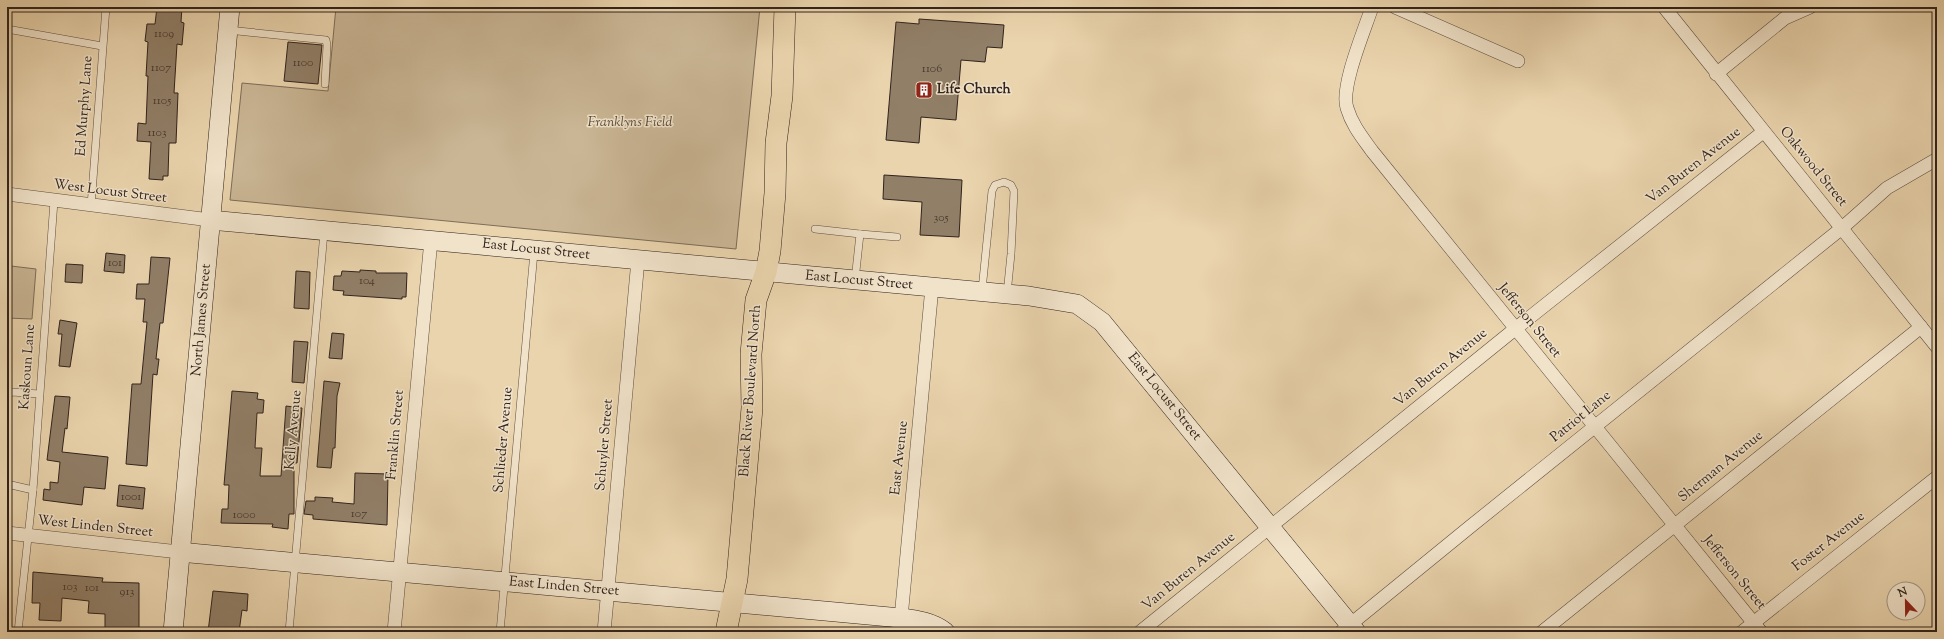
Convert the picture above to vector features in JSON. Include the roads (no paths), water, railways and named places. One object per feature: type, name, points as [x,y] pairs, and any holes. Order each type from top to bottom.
[{"type":"main road","name":"Black River Boulevard North","points":[[726,632],[734,603],[737,578],[752,408],[751,354],[756,300],[766,272],[770,252],[775,193],[776,143],[782,96],[785,7]]},
{"type":"street","name":"North James Street","points":[[173,632],[230,7]]},
{"type":"street","name":"Jefferson Street","points":[[1372,7],[1348,76],[1346,107],[1354,126],[1372,151],[1515,329],[1757,627]]},
{"type":"street","points":[[1395,7],[1518,61]]},
{"type":"street","name":"Oakwood Street","points":[[1664,7],[1716,74],[1937,347]]},
{"type":"street","points":[[1716,74],[1785,18],[1810,7]]},
{"type":"street","name":"Van Buren Avenue","points":[[1140,632],[1515,329],[1763,132]]},
{"type":"street","name":"Patriot Lane","points":[[1349,630],[1594,427],[1842,228],[1888,188],[1937,158]]},
{"type":"street","name":"West Locust Street","points":[[7,194],[210,220]]},
{"type":"street","name":"East Locust Street","points":[[210,220],[982,291],[1066,301],[1077,304],[1102,322],[1269,528],[1349,630]]},
{"type":"street","name":"Franklin Street","points":[[394,632],[431,240]]},
{"type":"street","name":"Schuyler Street","points":[[604,632],[638,260]]},
{"type":"street","name":"East Avenue","points":[[899,625],[932,287]]},
{"type":"street","name":"Sherman Avenue","points":[[1542,632],[1921,327]]},
{"type":"street","name":"Foster Avenue","points":[[1742,632],[1757,627],[1937,477]]},
{"type":"street","name":"West Linden Street","points":[[7,533],[180,552]]},
{"type":"street","name":"East Linden Street","points":[[180,552],[734,603],[899,625],[920,620],[940,628],[945,632]]},
{"type":"lane","name":"Ed Murphy Lane","points":[[92,206],[102,46],[106,7]]},
{"type":"lane","points":[[7,29],[102,46]]},
{"type":"lane","points":[[228,30],[326,40],[325,84]]},
{"type":"lane","points":[[982,291],[992,191],[995,184],[1004,182],[1011,184],[1014,191],[1012,254],[1007,294]]},
{"type":"lane","name":"Kaskoun Lane","points":[[18,632],[33,490],[54,201]]},
{"type":"lane","points":[[815,229],[897,237]]},
{"type":"lane","name":"Kelly Avenue","points":[[289,632],[325,230]]},
{"type":"lane","points":[[855,280],[860,234]]},
{"type":"lane","name":"Schlieder Avenue","points":[[500,632],[503,582],[534,250]]},
{"type":"lane","points":[[7,395],[12,392],[39,394]]},
{"type":"lane","points":[[7,484],[33,490]]},
{"type":"place","name":"Life Church","points":[[924,90]]},
{"type":"park label","name":"Franklyns Field","points":[[630,123]]}]
